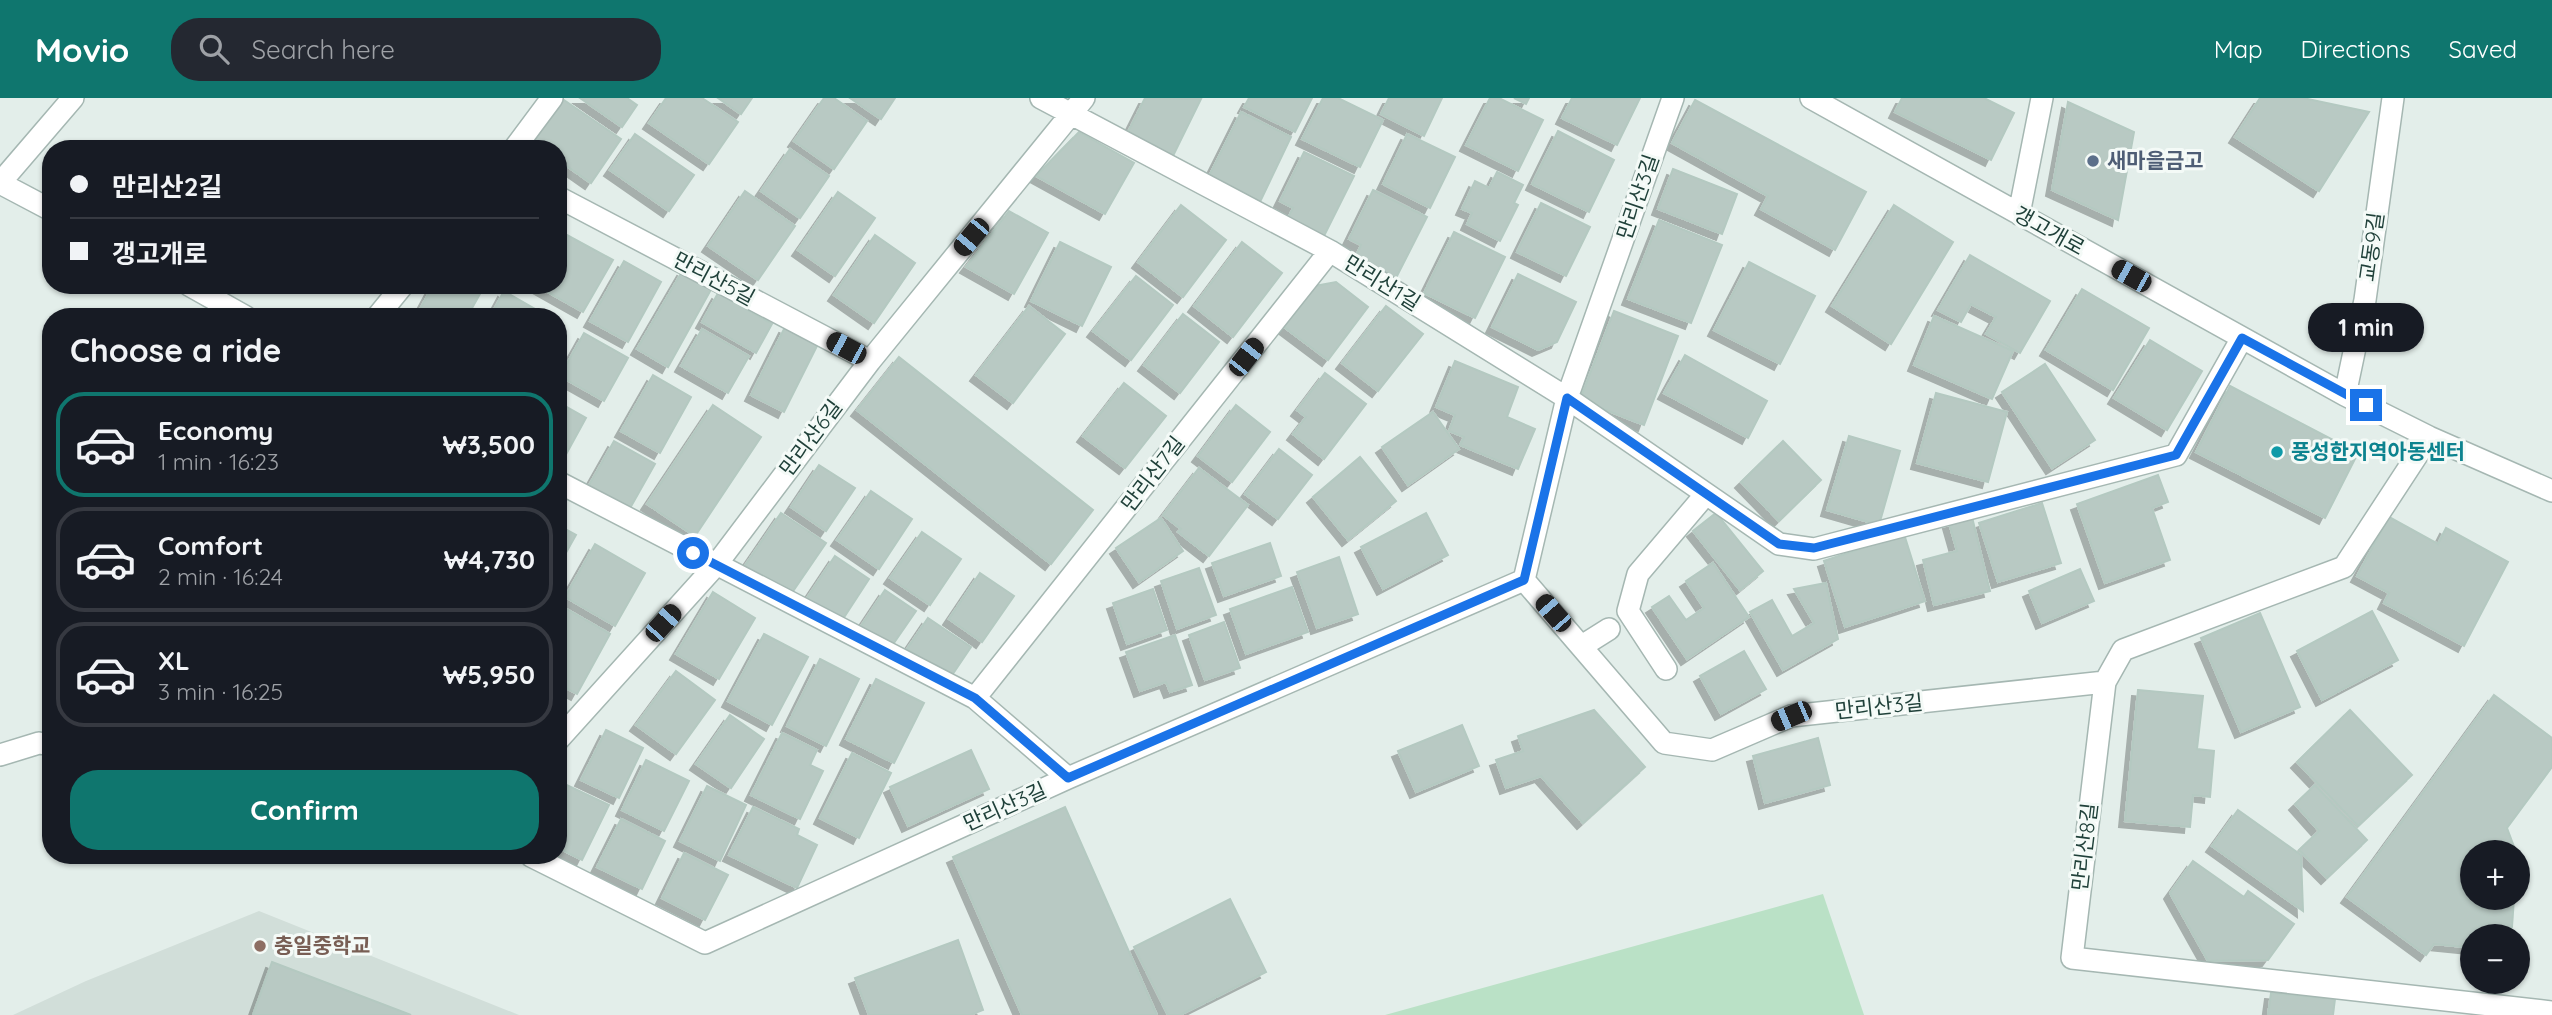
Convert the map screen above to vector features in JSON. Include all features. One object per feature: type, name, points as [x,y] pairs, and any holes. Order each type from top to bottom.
[{"type":"street","points":[[42,205],[0,183],[73,98]]},
{"type":"street","points":[[521,140],[552,98]]},
{"type":"street","name":"만리산1길","points":[[1041,98],[1078,106],[1330,251],[1567,398],[1779,544],[1814,548],[2176,455],[2242,338]]},
{"type":"street","name":"만리산3길","points":[[1524,580],[1567,398],[1673,98]]},
{"type":"street","name":"갱고개로","points":[[1811,98],[2345,395],[2429,437],[2552,491]]},
{"type":"street","points":[[2020,214],[2042,98]]},
{"type":"street","name":"교동9길","points":[[2345,395],[2365,300],[2393,98]]},
{"type":"street","name":"만리산6길","points":[[567,730],[716,565],[870,361],[1078,106]]},
{"type":"street","name":"만리산5길","points":[[567,202],[870,361]]},
{"type":"street","name":"만리산7길","points":[[975,698],[1330,251]]},
{"type":"street","points":[[204,294],[230,308]]},
{"type":"street","points":[[384,308],[396,294]]},
{"type":"street","name":"만리산8길","points":[[2429,437],[2344,567],[2123,650],[2105,682],[2072,958],[2552,1012]]},
{"type":"street","points":[[567,487],[975,698],[1068,778]]},
{"type":"street","points":[[1666,669],[1628,611],[1638,574],[1706,494]]},
{"type":"street","name":"만리산3길","points":[[1524,580],[1664,743],[1712,750],[1791,716],[2105,682]]},
{"type":"street","name":"만리산3길","points":[[547,864],[705,943],[1068,778],[1524,580]]},
{"type":"street","points":[[1582,646],[1609,629]]},
{"type":"street","points":[[0,755],[42,741]]},
{"type":"shaded area","name":"충일중학교","points":[[259,911],[519,1015],[13,1015],[86,981]]},
{"type":"green space","points":[[1823,894],[1864,1015],[1385,1015]]},
{"type":"building","points":[[561,98],[621,139],[591,183],[567,166],[567,140],[531,140]]},
{"type":"building","points":[[580,98],[627,98],[637,105],[622,127]]},
{"type":"building","points":[[666,98],[702,98],[738,122],[709,164],[649,123]]},
{"type":"building","points":[[718,98],[752,98],[741,114]]},
{"type":"building","points":[[824,98],[834,98],[867,121],[834,169],[794,141]]},
{"type":"building","points":[[850,98],[895,98],[881,119]]},
{"type":"building","points":[[1145,98],[1201,99],[1172,158],[1126,136]]},
{"type":"building","points":[[1249,98],[1312,98],[1295,132],[1244,107]]},
{"type":"building","points":[[1323,98],[1338,98],[1383,120],[1360,167],[1302,139]]},
{"type":"building","points":[[1389,98],[1442,98],[1424,136],[1381,114]]},
{"type":"building","points":[[1490,98],[1499,98],[1543,120],[1518,171],[1466,145]]},
{"type":"building","points":[[1514,98],[1529,98],[1526,104]]},
{"type":"building","points":[[1572,98],[1640,98],[1617,145],[1562,118]]},
{"type":"building","points":[[1902,98],[1984,98],[2014,113],[1991,160],[1895,112]]},
{"type":"building","points":[[2260,98],[2303,98],[2369,112],[2319,191],[2235,137]]},
{"type":"building","points":[[1695,100],[1866,192],[1835,250],[1761,209],[1768,196],[1672,143]]},
{"type":"building","name":"새마을금고","points":[[2068,102],[2134,132],[2118,220],[2052,190]]},
{"type":"building","points":[[1241,112],[1291,137],[1260,202],[1209,176]]},
{"type":"building","points":[[1558,131],[1614,160],[1589,212],[1532,184]]},
{"type":"building","points":[[1079,132],[1134,163],[1105,214],[1036,176]]},
{"type":"building","points":[[635,134],[694,175],[669,211],[610,170]]},
{"type":"building","points":[[1407,134],[1455,157],[1430,208],[1383,184]]},
{"type":"building","points":[[790,149],[829,176],[800,218],[761,191]]},
{"type":"building","points":[[1304,152],[1354,176],[1323,238],[1287,220],[1293,208],[1280,201]]},
{"type":"building","points":[[1673,169],[1737,194],[1722,234],[1658,209]]},
{"type":"building","points":[[1497,172],[1523,185],[1514,203],[1518,205],[1500,241],[1467,224],[1472,213],[1462,209],[1475,181],[1489,188]]},
{"type":"building","points":[[1373,190],[1427,217],[1396,278],[1355,258],[1361,245],[1349,239]]},
{"type":"building","points":[[745,191],[795,226],[758,280],[708,246]]},
{"type":"building","points":[[838,192],[875,218],[835,276],[798,250]]},
{"type":"building","points":[[1541,203],[1590,227],[1566,276],[1517,252]]},
{"type":"building","points":[[1181,205],[1226,240],[1183,297],[1138,262]]},
{"type":"building","points":[[1894,205],[1953,242],[1891,344],[1832,306]]},
{"type":"building","points":[[1009,211],[1048,233],[1014,294],[966,267]]},
{"type":"building","points":[[1659,220],[1722,245],[1691,323],[1628,299]]},
{"type":"building","points":[[1454,232],[1505,257],[1475,318],[1424,293]]},
{"type":"building","points":[[567,235],[613,260],[583,312],[551,294],[567,294]]},
{"type":"building","points":[[875,235],[915,263],[874,323],[834,295]]},
{"type":"building","points":[[1060,242],[1111,267],[1082,326],[1031,301]]},
{"type":"building","points":[[1242,242],[1282,273],[1233,337],[1194,306]]},
{"type":"building","points":[[1970,255],[2050,301],[2020,353],[1986,334],[1996,317],[1971,304],[1961,322],[1938,310]]},
{"type":"building","points":[[624,261],[661,282],[628,342],[590,321]]},
{"type":"building","points":[[1749,262],[1815,296],[1780,364],[1714,330]]},
{"type":"building","points":[[683,270],[713,286],[668,367],[637,349]]},
{"type":"building","points":[[1518,274],[1576,302],[1557,342],[1538,350],[1492,327]]},
{"type":"building","points":[[1136,276],[1173,305],[1131,360],[1093,331]]},
{"type":"building","points":[[1336,282],[1368,307],[1328,360],[1284,327],[1315,286]]},
{"type":"building","points":[[2082,289],[2149,328],[2113,390],[2046,350]]},
{"type":"building","points":[[718,293],[772,324],[756,353],[702,322]]},
{"type":"building","points":[[428,294],[480,294],[472,308],[421,308]]},
{"type":"building","points":[[502,294],[509,294],[533,308],[495,308]]},
{"type":"building","points":[[1029,306],[1065,334],[1013,403],[976,375]]},
{"type":"building","points":[[1386,306],[1423,334],[1378,391],[1342,363]]},
{"type":"building","points":[[1614,311],[1678,336],[1644,425],[1580,400]]},
{"type":"building","points":[[1183,314],[1219,342],[1180,393],[1144,365]]},
{"type":"building","points":[[1934,316],[2013,351],[1992,399],[1914,365]]},
{"type":"building","points":[[785,327],[818,344],[784,412],[751,395]]},
{"type":"building","points":[[702,329],[749,356],[728,393],[681,366]]},
{"type":"building","points":[[584,333],[628,358],[604,401],[567,380],[567,363]]},
{"type":"building","points":[[2150,340],[2202,371],[2167,430],[2114,398]]},
{"type":"building","points":[[1685,355],[1767,401],[1748,438],[1664,393]]},
{"type":"building","points":[[899,357],[1093,510],[1051,564],[857,410]]},
{"type":"building","points":[[1455,361],[1518,387],[1507,417],[1535,429],[1518,469],[1460,445],[1464,437],[1449,431],[1455,415],[1436,407]]},
{"type":"building","points":[[2045,364],[2095,440],[2052,468],[2002,392]]},
{"type":"building","points":[[1325,373],[1366,404],[1324,459],[1293,434],[1306,417],[1297,410]]},
{"type":"building","points":[[653,375],[691,397],[660,453],[621,431]]},
{"type":"building","points":[[1124,383],[1166,416],[1125,468],[1083,436]]},
{"type":"building","name":"풍성한지역아동센터","points":[[2230,386],[2358,453],[2325,518],[2196,452]]},
{"type":"building","points":[[1936,393],[2007,412],[1988,482],[1917,463]]},
{"type":"building","points":[[713,405],[761,437],[695,536],[647,504]]},
{"type":"building","points":[[1236,405],[1270,432],[1232,482],[1198,456]]},
{"type":"building","points":[[567,407],[586,418],[567,453]]},
{"type":"building","points":[[1433,412],[1459,449],[1408,485],[1382,447]]},
{"type":"building","points":[[1849,436],[1900,451],[1879,525],[1827,510]]},
{"type":"building","points":[[614,441],[655,464],[629,510],[588,487]]},
{"type":"building","points":[[1783,441],[1821,480],[1779,521],[1741,482]]},
{"type":"building","points":[[1279,449],[1312,475],[1278,519],[1245,494]]},
{"type":"building","points":[[1360,457],[1396,501],[1348,540],[1313,497]]},
{"type":"building","points":[[819,465],[855,488],[826,531],[791,507]]},
{"type":"building","points":[[1199,468],[1248,505],[1209,556],[1178,532],[1181,529],[1163,515]]},
{"type":"building","points":[[2158,475],[2168,502],[2152,508],[2170,560],[2105,583],[2077,504]]},
{"type":"building","points":[[871,491],[912,519],[879,569],[837,540]]},
{"type":"building","points":[[2042,503],[2061,563],[1998,582],[1979,523]]},
{"type":"building","points":[[781,513],[826,543],[789,597],[744,567]]},
{"type":"building","points":[[1426,513],[1448,555],[1383,589],[1361,547]]},
{"type":"building","points":[[1716,513],[1763,571],[1740,590],[1693,531]]},
{"type":"building","points":[[1972,517],[1990,591],[1934,605],[1923,560],[1957,551],[1949,523]]},
{"type":"building","points":[[2389,517],[2438,544],[2446,528],[2508,562],[2464,646],[2384,603],[2389,593],[2357,576]]},
{"type":"building","points":[[1161,518],[1183,551],[1139,582],[1116,548]]},
{"type":"building","points":[[567,530],[576,535],[567,551]]},
{"type":"building","points":[[922,532],[961,559],[930,605],[890,578]]},
{"type":"building","points":[[1904,534],[1925,601],[1845,627],[1824,561]]},
{"type":"building","points":[[1270,543],[1281,576],[1224,596],[1212,563]]},
{"type":"building","points":[[595,544],[645,573],[615,626],[567,598],[567,593]]},
{"type":"building","points":[[835,556],[869,579],[839,625],[805,601]]},
{"type":"building","points":[[1339,557],[1358,614],[1317,628],[1297,572]]},
{"type":"building","points":[[1713,563],[1749,617],[1687,659],[1652,607],[1669,596],[1686,620],[1704,608],[1686,581]]},
{"type":"building","points":[[1199,568],[1216,615],[1177,629],[1161,581]]},
{"type":"building","points":[[2080,569],[2094,601],[2042,623],[2029,591]]},
{"type":"building","points":[[980,573],[1014,596],[982,642],[949,619]]},
{"type":"building","points":[[1826,583],[1838,639],[1783,670],[1750,612],[1772,600],[1792,636],[1814,623],[1794,589]]},
{"type":"building","points":[[1292,587],[1308,632],[1246,654],[1230,609]]},
{"type":"building","points":[[1153,589],[1167,630],[1127,644],[1113,603]]},
{"type":"building","points":[[885,590],[916,611],[889,650],[859,629]]},
{"type":"building","points":[[713,592],[755,618],[719,679],[676,654]]},
{"type":"building","points":[[567,609],[610,634],[577,694],[567,689]]},
{"type":"building","points":[[2372,611],[2398,660],[2322,700],[2297,651]]},
{"type":"building","points":[[2260,613],[2300,707],[2241,732],[2201,638]]},
{"type":"building","points":[[928,618],[971,647],[950,678],[907,649]]},
{"type":"building","points":[[1224,622],[1240,668],[1205,680],[1189,635]]},
{"type":"building","points":[[764,634],[808,657],[772,725],[728,701]]},
{"type":"building","points":[[1175,635],[1192,685],[1170,692],[1166,682],[1140,691],[1126,652]]},
{"type":"building","points":[[1744,651],[1766,689],[1721,714],[1700,676]]},
{"type":"building","points":[[820,659],[859,679],[826,746],[787,726]]},
{"type":"building","points":[[676,671],[715,700],[676,754],[636,725]]},
{"type":"building","points":[[876,679],[924,703],[894,763],[846,739]]},
{"type":"building","points":[[2138,690],[2203,696],[2197,749],[2214,751],[2210,797],[2193,795],[2190,827],[2125,821]]},
{"type":"building","points":[[2494,695],[2552,738],[2552,767],[2507,828],[2512,840],[2460,840],[2460,910],[2513,910],[2512,924],[2460,924],[2460,947],[2434,944],[2426,955],[2347,897]]},
{"type":"building","points":[[1594,710],[1645,767],[1583,823],[1541,776],[1506,788],[1496,760],[1523,751],[1518,736]]},
{"type":"building","points":[[2350,710],[2412,775],[2358,826],[2297,762]]},
{"type":"building","points":[[730,715],[764,739],[731,788],[696,764]]},
{"type":"building","points":[[1462,725],[1479,766],[1416,792],[1398,751]]},
{"type":"building","points":[[606,730],[643,748],[619,798],[581,780]]},
{"type":"building","points":[[782,733],[817,750],[810,765],[823,771],[800,819],[751,795]]},
{"type":"building","points":[[1818,738],[1830,785],[1765,803],[1753,756]]},
{"type":"building","points":[[971,750],[989,789],[908,826],[890,787]]},
{"type":"building","points":[[852,753],[891,773],[859,838],[820,818]]},
{"type":"building","points":[[646,760],[689,781],[664,831],[622,810]]},
{"type":"building","points":[[567,785],[609,805],[582,860],[567,852]]},
{"type":"building","points":[[2315,785],[2367,840],[2327,878],[2299,850],[2319,831],[2295,804]]},
{"type":"building","points":[[707,786],[746,805],[720,861],[680,841]]},
{"type":"building","points":[[753,807],[799,829],[797,835],[817,845],[797,888],[729,855]]},
{"type":"building","points":[[1065,807],[1157,1015],[1022,1015],[953,857]]},
{"type":"building","points":[[2238,810],[2301,855],[2303,911],[2212,846]]},
{"type":"building","points":[[621,819],[665,841],[642,889],[597,867]]},
{"type":"building","points":[[684,853],[728,875],[705,920],[662,898]]},
{"type":"building","points":[[2193,861],[2244,897],[2248,891],[2294,924],[2268,960],[2208,961],[2170,893]]},
{"type":"building","points":[[1230,899],[1266,972],[1180,1015],[1168,1015],[1134,947]]},
{"type":"building","points":[[958,940],[983,1010],[970,1015],[869,1015],[855,978]]},
{"type":"building","points":[[272,962],[411,1015],[253,1015]]},
{"type":"building","points":[[2271,993],[2335,999],[2333,1015],[2268,1015]]},
{"type":"place","name":"새마을금고","points":[[2093,161]]},
{"type":"place","name":"풍성한지역아동센터","points":[[2277,452]]},
{"type":"place","name":"충일중학교","points":[[260,946]]},
{"type":"route","points":[[693,553],[975,698],[1068,778],[1524,580],[1567,398],[1779,544],[1814,548],[2176,455],[2242,338],[2366,405]]}]
